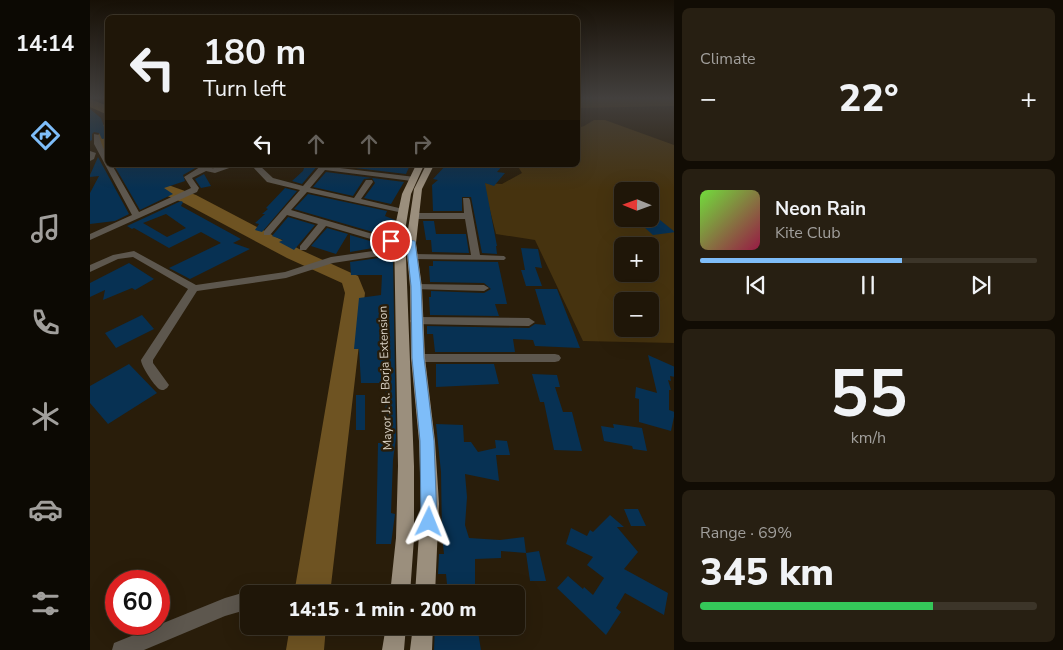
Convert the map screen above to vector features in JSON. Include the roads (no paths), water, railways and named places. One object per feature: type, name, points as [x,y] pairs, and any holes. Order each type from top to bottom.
[{"type":"main road","name":"Mayor J. R. Borja Extension","points":[[401,585],[405,538],[404,380],[407,214],[412,185],[419,167]]},
{"type":"main road","name":"Mayor J. R. Borja Extension","points":[[412,185],[428,167]]},
{"type":"main road","name":"Mayor J. R. Borja Extension","points":[[407,248],[416,286],[418,358],[427,441],[430,504],[426,585]]},
{"type":"main road","points":[[404,380],[420,380]]},
{"type":"main road","points":[[393,650],[395,635]]},
{"type":"main road","points":[[421,650],[422,635]]},
{"type":"street","points":[[91,155],[105,155],[96,135]]},
{"type":"street","points":[[109,167],[137,215]]},
{"type":"street","points":[[90,236],[195,189],[188,177],[204,167],[215,171],[228,167]]},
{"type":"street","points":[[257,167],[270,180],[407,214],[468,216]]},
{"type":"street","points":[[267,233],[322,169],[326,168],[412,185]]},
{"type":"street","points":[[356,201],[369,182]]},
{"type":"street","points":[[466,200],[476,257]]},
{"type":"street","points":[[287,212],[407,248],[476,257],[501,258]]},
{"type":"street","points":[[302,248],[324,222]]},
{"type":"street","points":[[90,269],[116,257],[134,254],[194,288],[286,275],[325,261],[407,248]]},
{"type":"street","points":[[416,286],[484,288]]},
{"type":"street","points":[[163,385],[147,364],[147,360],[194,288]]},
{"type":"street","points":[[416,321],[529,322]]},
{"type":"street","points":[[418,358],[555,358]]},
{"type":"street","points":[[121,650],[225,606],[240,602]]},
{"type":"waterway","points":[[105,135],[102,142],[105,146]]},
{"type":"waterway","points":[[121,167],[134,177],[190,199],[294,254],[351,280],[355,293],[313,585]]},
{"type":"waterway","points":[[305,650],[307,635]]}]
